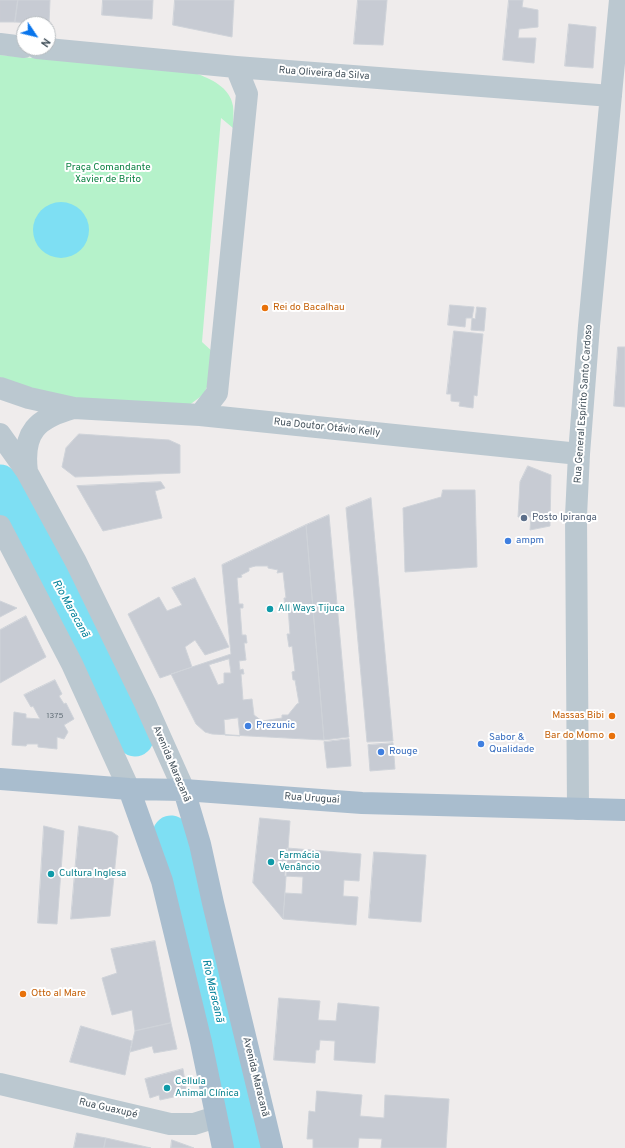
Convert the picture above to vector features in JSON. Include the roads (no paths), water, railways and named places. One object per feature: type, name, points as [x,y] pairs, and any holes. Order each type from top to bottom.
[{"type":"main road","name":"Rua Uruguai","points":[[0,779],[129,789],[184,790],[362,802],[625,810]]},
{"type":"main road","points":[[129,789],[162,881],[201,1042],[223,1148]]},
{"type":"main road","name":"Avenida Maracanã","points":[[184,790],[200,844],[272,1148]]},
{"type":"street","name":"Rua General Espírito Santo Cardoso","points":[[578,809],[576,516],[579,454],[589,326],[620,0]]},
{"type":"street","points":[[0,44],[16,46]]},
{"type":"street","name":"Rua Oliveira da Silva","points":[[56,50],[236,67],[611,96]]},
{"type":"street","points":[[200,415],[217,393],[247,94],[236,67]]},
{"type":"street","points":[[0,388],[29,398],[74,408]]},
{"type":"street","points":[[27,472],[25,460],[26,446],[33,431],[40,423],[51,416],[74,408]]},
{"type":"street","name":"Rua Doutor Otávio Kelly","points":[[74,408],[200,415],[579,454]]},
{"type":"street","name":"Avenida Maracanã","points":[[0,434],[27,472],[56,523],[145,703],[184,790]]},
{"type":"street","points":[[0,526],[72,664],[129,789]]},
{"type":"street","name":"Rua Guaxupé","points":[[0,1084],[170,1124],[194,1124],[216,1117]]},
{"type":"water","points":[[61,202],[72,204],[81,210],[87,219],[89,230],[87,241],[81,250],[72,256],[61,258],[50,256],[41,250],[35,241],[33,230],[35,219],[41,210],[50,204]]},
{"type":"waterway","name":"Rio Maracanã","points":[[0,483],[10,498],[110,683],[124,710],[135,738]]},
{"type":"waterway","name":"Rio Maracanã","points":[[171,834],[194,911],[248,1148]]},
{"type":"place","name":"Rei do Bacalhau","points":[[265,308]]},
{"type":"place","name":"Posto Ipiranga","points":[[524,518]]},
{"type":"place","name":"ampm","points":[[508,541]]},
{"type":"place","name":"All Ways Tijuca","points":[[270,609]]},
{"type":"place","name":"Massas Bibi","points":[[612,716]]},
{"type":"place","name":"Prezunic","points":[[248,726]]},
{"type":"place","name":"Bar do Momo","points":[[612,736]]},
{"type":"place","name":"Sabor & Qualidade","points":[[481,744]]},
{"type":"place","name":"Rouge","points":[[381,752]]},
{"type":"place","name":"Farmácia Venâncio","points":[[271,862]]},
{"type":"place","name":"Cultura Inglesa","points":[[51,874]]},
{"type":"place","name":"Otto al Mare","points":[[23,994]]},
{"type":"place","name":"Cellula Animal Clínica","points":[[167,1088]]},
{"type":"park label","name":"Praça Comandante Xavier de Brito","points":[[108,174]]}]
